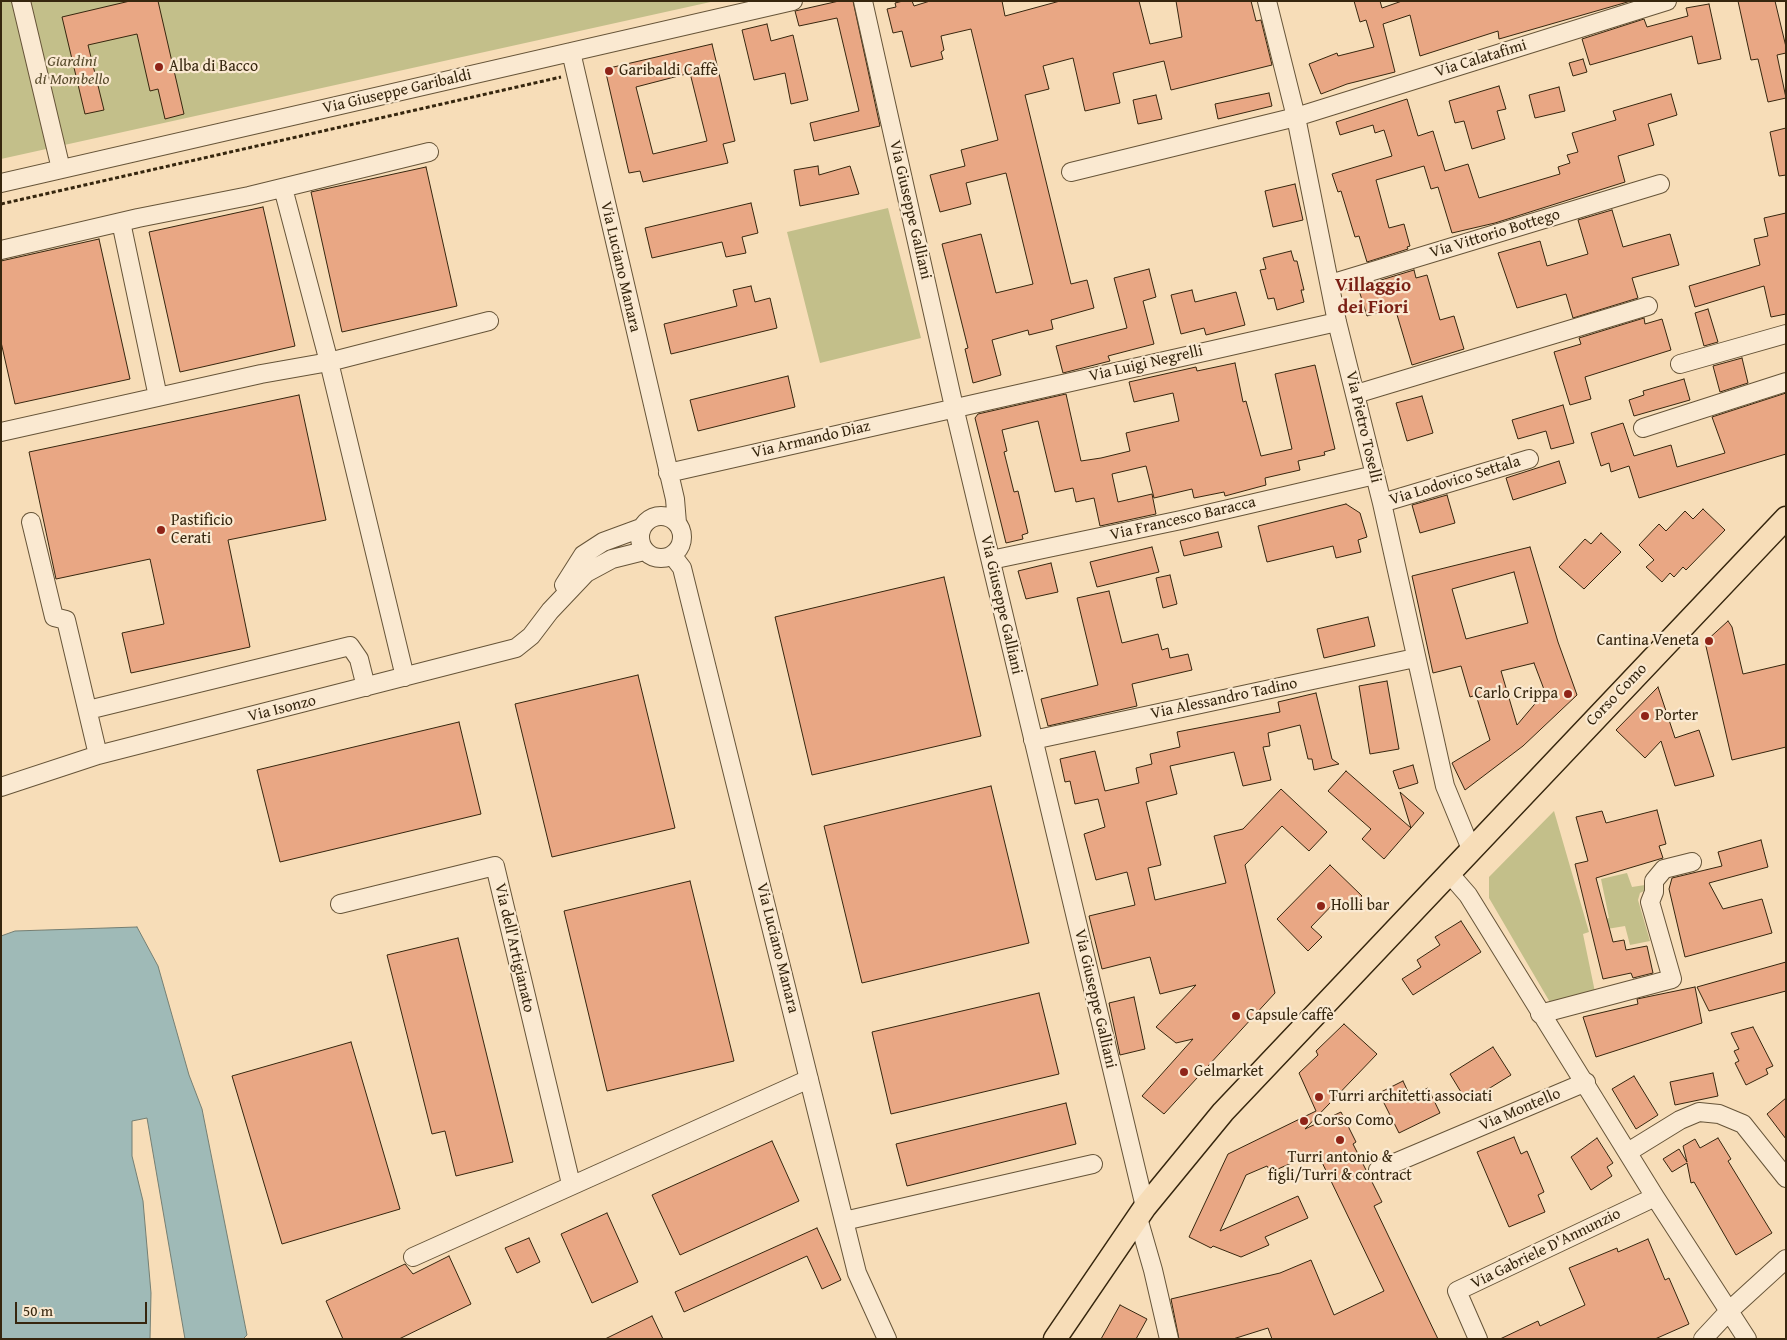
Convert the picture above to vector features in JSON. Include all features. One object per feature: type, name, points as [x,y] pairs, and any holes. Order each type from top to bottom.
[{"type":"main road","name":"Corso Como","points":[[1055,1339],[1141,1213],[1236,1098],[1448,872],[1786,518]]},
{"type":"street","points":[[21,1],[61,169]]},
{"type":"street","name":"Via Giuseppe Garibaldi","points":[[1,183],[793,1]]},
{"type":"street","name":"Via Giuseppe Galliani","points":[[863,1],[954,407],[1033,740],[1169,1339]]},
{"type":"street","name":"Via Pietro Toselli","points":[[1267,1],[1296,117],[1337,322],[1382,504],[1445,786],[1471,850]]},
{"type":"street","name":"Via Calatafimi","points":[[1071,172],[1296,117],[1667,1]]},
{"type":"street","name":"Via Luciano Manara","points":[[571,52],[675,499],[677,523]]},
{"type":"street","points":[[1,250],[121,222],[283,188],[429,152]]},
{"type":"street","name":"Via Vittorio Bottego","points":[[1330,284],[1660,184]]},
{"type":"street","points":[[283,188],[329,362],[405,676]]},
{"type":"street","points":[[121,222],[158,397]]},
{"type":"street","points":[[1356,394],[1648,306]]},
{"type":"street","points":[[1,432],[329,362],[489,321]]},
{"type":"street","name":"Via Luigi Negrelli","points":[[954,407],[1337,322]]},
{"type":"street","points":[[1680,364],[1786,334]]},
{"type":"street","points":[[1643,428],[1786,382]]},
{"type":"street","name":"Via Armando Diaz","points":[[669,478],[954,407]]},
{"type":"street","name":"Via Lodovico Settala","points":[[1382,504],[1529,459]]},
{"type":"street","name":"Via Francesco Baracca","points":[[991,560],[1181,520],[1375,475]]},
{"type":"street","name":"Via Luciano Manara","points":[[655,517],[664,505],[669,478]]},
{"type":"street","points":[[655,517],[667,517],[677,523],[682,540],[680,546],[672,555],[667,558],[655,558],[644,552],[639,540],[644,523],[655,517]]},
{"type":"street","points":[[31,522],[54,617],[66,620],[98,756]]},
{"type":"street","name":"Via Isonzo","points":[[550,611],[569,576],[583,556],[603,542],[641,528]]},
{"type":"street","name":"Via Isonzo","points":[[1,787],[98,756],[516,648],[531,636],[550,611],[586,573],[612,559],[644,552]]},
{"type":"street","name":"Via Luciano Manara","points":[[672,555],[682,568],[857,1273],[887,1339]]},
{"type":"street","points":[[88,710],[350,646],[359,658],[366,687]]},
{"type":"street","name":"Via Alessandro Tadino","points":[[1033,740],[1415,658]]},
{"type":"street","points":[[1540,1014],[1672,979],[1650,902],[1654,892],[1654,881],[1664,869],[1692,862]]},
{"type":"street","name":"Via dell'Artigianato","points":[[340,904],[494,866],[571,1184]]},
{"type":"street","points":[[1448,872],[1468,895],[1540,1014],[1586,1082],[1655,1197],[1748,1339]]},
{"type":"street","points":[[413,1257],[571,1184],[809,1079]]},
{"type":"street","name":"Via Montello","points":[[1378,1170],[1586,1082]]},
{"type":"street","points":[[1628,1152],[1680,1120],[1699,1112],[1719,1114],[1743,1124],[1786,1178]]},
{"type":"street","points":[[844,1220],[1093,1164]]},
{"type":"street","name":"Via Gabriele D'Annunzio","points":[[1478,1339],[1457,1291],[1655,1197]]},
{"type":"street","points":[[1702,1339],[1730,1310],[1786,1259]]},
{"type":"path","points":[[1,204],[576,74]]},
{"type":"green space","name":"Giardini di Mombello","points":[[1,1],[715,1],[1,159]]},
{"type":"green space","points":[[888,208],[921,338],[820,363],[787,232]]},
{"type":"green space","points":[[1554,811],[1589,932],[1583,934],[1595,992],[1551,1004],[1489,898],[1489,877]]},
{"type":"green space","points":[[1627,873],[1632,887],[1645,885],[1646,890],[1640,893],[1638,900],[1650,941],[1630,945],[1625,926],[1595,931],[1593,922],[1609,918],[1601,879]]},
{"type":"water","points":[[137,927],[158,966],[189,1075],[202,1109],[247,1335],[243,1339],[185,1339],[147,1118],[132,1121],[132,1156],[143,1201],[151,1293],[150,1339],[1,1339],[1,936],[15,931]]},
{"type":"building","name":"Alba di Bacco","points":[[130,1],[158,1],[184,114],[165,119],[158,89],[150,91],[137,34],[88,45],[104,110],[85,114],[62,17]]},
{"type":"building","points":[[839,1],[853,1],[880,126],[814,141],[810,123],[859,111],[837,18],[799,26],[795,11]]},
{"type":"building","points":[[912,1],[914,6],[930,1],[1002,1],[1005,16],[1060,1],[1139,1],[1150,44],[1182,37],[1176,1],[1251,1],[1256,21],[1261,20],[1272,65],[1171,90],[1164,61],[1113,73],[1120,103],[1085,111],[1073,58],[1043,66],[1049,89],[1025,95],[1071,284],[1087,280],[1094,308],[1051,320],[1053,329],[1029,335],[1028,330],[992,340],[1001,375],[973,383],[965,349],[968,348],[942,244],[981,234],[996,293],[1033,284],[1006,173],[966,183],[971,204],[940,212],[930,175],[965,166],[961,150],[998,140],[971,29],[941,36],[944,50],[941,52],[943,59],[911,67],[902,31],[893,33],[887,9],[896,7],[895,3]]},
{"type":"building","points":[[1354,1],[1380,1],[1382,8],[1402,1],[1631,1],[1499,39],[1498,31],[1420,56],[1410,15],[1383,24],[1395,72],[1347,84],[1321,94],[1309,64],[1337,53],[1338,56],[1374,47],[1366,20],[1360,22]]},
{"type":"building","points":[[1738,1],[1775,1],[1786,47],[1786,53],[1777,55],[1786,98],[1768,102],[1758,59],[1751,60]]},
{"type":"building","points":[[1709,4],[1721,59],[1698,64],[1692,36],[1590,65],[1582,39],[1644,19],[1647,27],[1688,16],[1686,8]]},
{"type":"building","points":[[767,24],[771,41],[793,35],[808,100],[791,104],[785,73],[754,80],[742,30]]},
{"type":"building","points":[[712,44],[735,141],[723,144],[728,163],[643,182],[640,171],[629,173],[605,69]],"holes":[[[690,73],[707,141],[653,154],[636,87]]]},
{"type":"building","points":[[1583,59],[1587,72],[1573,76],[1569,63]]},
{"type":"building","points":[[1499,86],[1506,109],[1497,111],[1505,139],[1472,149],[1464,121],[1455,123],[1449,101]]},
{"type":"building","points":[[1559,87],[1565,111],[1535,118],[1529,95]]},
{"type":"building","points":[[1269,93],[1272,106],[1218,119],[1215,104]]},
{"type":"building","points":[[1671,94],[1677,115],[1648,124],[1654,145],[1618,156],[1625,182],[1495,223],[1452,233],[1438,187],[1431,189],[1424,166],[1376,180],[1389,228],[1404,224],[1410,246],[1407,247],[1408,249],[1367,262],[1359,236],[1355,237],[1341,191],[1338,192],[1332,174],[1392,156],[1384,130],[1375,133],[1373,125],[1340,135],[1336,122],[1407,99],[1418,136],[1433,131],[1445,171],[1468,164],[1479,198],[1560,174],[1558,167],[1570,163],[1567,155],[1578,152],[1572,133],[1616,120],[1613,111]]},
{"type":"building","points":[[1156,95],[1162,119],[1138,124],[1133,100]]},
{"type":"building","points":[[1786,128],[1786,175],[1779,176],[1770,132]]},
{"type":"building","points":[[818,166],[819,175],[850,166],[859,194],[800,206],[794,170]]},
{"type":"building","points":[[426,167],[457,306],[342,332],[311,192]]},
{"type":"building","points":[[1295,184],[1303,220],[1273,227],[1265,191]]},
{"type":"building","points":[[751,203],[758,233],[742,237],[746,253],[726,257],[722,242],[652,258],[645,228]]},
{"type":"building","points":[[263,207],[295,346],[180,372],[149,232]]},
{"type":"building","points":[[1612,210],[1623,247],[1670,234],[1679,265],[1632,278],[1638,298],[1573,318],[1566,294],[1517,308],[1498,253],[1540,241],[1547,266],[1588,254],[1578,220]]},
{"type":"building","points":[[1786,213],[1786,314],[1771,317],[1764,286],[1695,307],[1689,286],[1760,265],[1754,239],[1768,236],[1764,218]]},
{"type":"building","points":[[99,239],[130,379],[15,404],[1,342],[1,261]]},
{"type":"building","points":[[1291,251],[1294,261],[1297,261],[1304,290],[1301,290],[1304,302],[1277,310],[1274,298],[1268,299],[1260,270],[1266,269],[1263,258]]},
{"type":"building","points":[[1149,269],[1156,297],[1143,301],[1154,344],[1108,356],[1110,361],[1063,373],[1056,346],[1127,328],[1114,278]]},
{"type":"building","points":[[1414,270],[1416,278],[1427,275],[1440,320],[1454,316],[1464,349],[1412,365],[1395,308],[1367,316],[1358,287]]},
{"type":"building","points":[[751,286],[755,302],[770,298],[777,328],[671,354],[664,324],[737,306],[733,290]]},
{"type":"building","points":[[1192,290],[1195,302],[1236,292],[1245,325],[1206,335],[1204,328],[1181,334],[1171,295]]},
{"type":"building","points":[[1708,309],[1718,342],[1704,346],[1695,313]]},
{"type":"building","points":[[1644,318],[1645,324],[1662,319],[1671,350],[1585,377],[1591,399],[1570,405],[1554,352],[1581,344],[1579,338]]},
{"type":"building","points":[[1742,358],[1748,383],[1720,392],[1713,366]]},
{"type":"building","points":[[1235,363],[1243,402],[1246,401],[1261,456],[1292,449],[1275,374],[1315,365],[1335,449],[1324,452],[1325,455],[1298,461],[1300,470],[1265,478],[1266,485],[1225,496],[1224,492],[1194,498],[1192,489],[1154,498],[1146,466],[1112,474],[1118,502],[1152,494],[1156,514],[1100,526],[1094,498],[1076,502],[1073,488],[1055,492],[1038,421],[1002,430],[1007,451],[1004,452],[1014,492],[1018,491],[1028,533],[1022,535],[1023,539],[1006,543],[975,418],[978,414],[1066,394],[1081,461],[1101,458],[1130,451],[1126,433],[1179,421],[1173,393],[1134,402],[1129,382],[1196,367],[1197,371]]},
{"type":"building","points":[[788,376],[795,407],[698,431],[690,400]]},
{"type":"building","points":[[1684,379],[1690,400],[1634,416],[1629,400],[1644,395],[1643,391]]},
{"type":"building","points":[[1786,393],[1786,454],[1639,498],[1629,466],[1611,472],[1609,463],[1601,466],[1591,433],[1623,423],[1634,456],[1671,445],[1677,467],[1725,453],[1712,417]]},
{"type":"building","name":"Pastificio Cerati","points":[[299,395],[326,520],[228,540],[250,647],[131,673],[122,633],[164,624],[150,559],[56,579],[29,452]]},
{"type":"building","points":[[1422,396],[1433,433],[1407,441],[1396,403]]},
{"type":"building","points":[[1563,405],[1574,443],[1551,449],[1546,431],[1518,439],[1512,420]]},
{"type":"building","points":[[1559,461],[1566,483],[1513,500],[1506,478]]},
{"type":"building","points":[[1447,495],[1455,523],[1420,533],[1412,505]]},
{"type":"building","points":[[1346,504],[1360,513],[1367,537],[1358,540],[1361,552],[1336,558],[1333,546],[1267,562],[1258,526]]},
{"type":"building","points":[[1703,509],[1725,530],[1686,570],[1683,567],[1674,577],[1670,573],[1662,582],[1646,567],[1654,560],[1639,545],[1659,524],[1666,531],[1685,511],[1693,519]]},
{"type":"building","points":[[1218,532],[1222,547],[1184,556],[1180,541]]},
{"type":"building","points":[[1601,533],[1621,552],[1584,589],[1559,567],[1585,539],[1591,544]]},
{"type":"building","points":[[1152,547],[1159,572],[1097,587],[1090,562]]},
{"type":"building","points":[[1530,547],[1558,642],[1577,695],[1523,746],[1465,790],[1452,763],[1490,740],[1476,695],[1470,697],[1461,666],[1433,673],[1412,576]],"holes":[[[1514,572],[1528,623],[1466,639],[1452,589]],[[1534,663],[1545,692],[1517,725],[1501,671]]]},
{"type":"building","points":[[1051,563],[1058,592],[1026,599],[1018,571]]},
{"type":"building","points":[[1170,575],[1177,604],[1163,608],[1156,578]]},
{"type":"building","points":[[944,577],[981,736],[812,775],[775,617]]},
{"type":"building","points":[[1109,591],[1122,643],[1158,634],[1162,650],[1168,648],[1170,658],[1188,654],[1192,670],[1132,684],[1137,706],[1048,726],[1041,699],[1098,685],[1077,598]]},
{"type":"building","points":[[1368,617],[1375,646],[1324,658],[1317,629]]},
{"type":"building","points":[[1728,621],[1732,627],[1743,674],[1786,664],[1786,747],[1732,760],[1705,642]]},
{"type":"building","points":[[638,675],[675,828],[552,857],[515,704]]},
{"type":"building","points":[[1387,681],[1399,749],[1370,754],[1359,686]]},
{"type":"building","points":[[1658,687],[1675,738],[1699,730],[1714,776],[1675,786],[1661,741],[1645,758],[1616,730]]},
{"type":"building","points":[[1316,693],[1332,759],[1339,764],[1314,770],[1312,759],[1308,759],[1300,725],[1268,733],[1270,746],[1263,747],[1271,780],[1243,786],[1234,752],[1170,766],[1177,794],[1146,802],[1161,865],[1148,868],[1155,900],[1226,883],[1214,836],[1243,829],[1281,789],[1327,832],[1309,851],[1282,826],[1245,865],[1275,993],[1164,1114],[1142,1096],[1193,1039],[1176,1043],[1156,1027],[1196,985],[1160,994],[1150,957],[1102,969],[1089,916],[1135,905],[1127,872],[1096,880],[1084,834],[1105,827],[1098,799],[1075,804],[1070,781],[1065,782],[1060,759],[1095,751],[1105,791],[1139,783],[1136,768],[1152,764],[1150,754],[1180,747],[1177,732],[1280,712],[1278,702]]},
{"type":"building","points":[[459,722],[481,814],[280,862],[257,770]]},
{"type":"building","points":[[1413,765],[1418,783],[1399,789],[1393,771]]},
{"type":"building","points":[[1346,771],[1411,828],[1384,859],[1362,839],[1371,829],[1328,791]]},
{"type":"building","points":[[991,786],[1029,943],[862,983],[824,826]]},
{"type":"building","points":[[1400,792],[1424,813],[1411,828]]},
{"type":"building","points":[[1657,810],[1666,844],[1659,846],[1663,858],[1596,878],[1613,942],[1624,940],[1626,950],[1647,946],[1653,973],[1633,978],[1631,973],[1603,979],[1575,864],[1588,861],[1576,817],[1602,811],[1606,823]]},
{"type":"building","points":[[1761,840],[1768,867],[1709,883],[1723,909],[1762,899],[1772,933],[1685,957],[1669,889],[1672,878],[1722,866],[1718,852]]},
{"type":"building","points":[[1330,865],[1362,896],[1350,908],[1339,898],[1311,927],[1322,937],[1308,951],[1277,919]]},
{"type":"building","points":[[690,881],[734,1061],[607,1091],[564,911]]},
{"type":"building","points":[[1461,921],[1481,952],[1413,995],[1402,979],[1421,967],[1417,960],[1440,945],[1435,937]]},
{"type":"building","points":[[458,938],[513,1162],[456,1176],[445,1131],[432,1134],[387,955]]},
{"type":"building","points":[[1786,962],[1786,991],[1709,1011],[1697,987]]},
{"type":"building","points":[[1695,987],[1702,1023],[1596,1057],[1583,1017],[1638,1004],[1637,999]]},
{"type":"building","points":[[1039,993],[1059,1074],[891,1114],[872,1032]]},
{"type":"building","points":[[1134,997],[1145,1049],[1120,1055],[1109,1003]]},
{"type":"building","points":[[1344,1024],[1377,1054],[1305,1129],[1341,1112],[1356,1142],[1353,1144],[1382,1202],[1374,1206],[1438,1339],[1272,1339],[1268,1328],[1233,1339],[1179,1339],[1171,1299],[1280,1273],[1311,1260],[1334,1315],[1384,1291],[1317,1152],[1271,1172],[1267,1166],[1246,1175],[1220,1231],[1298,1196],[1308,1218],[1265,1237],[1269,1245],[1241,1257],[1213,1246],[1211,1248],[1189,1237],[1228,1154],[1316,1111],[1299,1073],[1318,1055],[1316,1051]]},
{"type":"building","points":[[1753,1027],[1773,1066],[1766,1069],[1768,1074],[1746,1085],[1735,1063],[1739,1061],[1734,1051],[1739,1049],[1731,1033]]},
{"type":"building","points":[[351,1042],[400,1209],[282,1244],[232,1076]]},
{"type":"building","points":[[1493,1047],[1511,1075],[1467,1102],[1450,1074]]},
{"type":"building","points":[[1713,1073],[1718,1096],[1675,1105],[1670,1082]]},
{"type":"building","points":[[1634,1076],[1658,1115],[1636,1129],[1612,1089]]},
{"type":"building","points":[[1403,1081],[1410,1096],[1428,1088],[1440,1113],[1399,1133],[1379,1093]]},
{"type":"building","points":[[1786,1098],[1786,1139],[1767,1114]]},
{"type":"building","points":[[1066,1103],[1076,1144],[907,1186],[896,1144]]},
{"type":"building","points":[[1514,1137],[1521,1154],[1527,1151],[1544,1192],[1538,1195],[1545,1212],[1509,1227],[1477,1152]]},
{"type":"building","points":[[1597,1138],[1613,1163],[1607,1167],[1612,1176],[1591,1190],[1571,1157]]},
{"type":"building","points":[[1718,1138],[1731,1159],[1728,1161],[1772,1233],[1736,1255],[1694,1182],[1691,1183],[1687,1163],[1672,1172],[1663,1159],[1679,1149],[1687,1162],[1683,1146],[1695,1139],[1700,1148]]},
{"type":"building","points":[[772,1141],[799,1201],[680,1255],[652,1195]]},
{"type":"building","points":[[607,1213],[638,1282],[592,1303],[561,1234]]},
{"type":"building","points":[[817,1228],[841,1280],[822,1289],[807,1256],[684,1312],[675,1292]]},
{"type":"building","points":[[529,1238],[540,1262],[517,1273],[505,1248]]},
{"type":"building","points":[[1648,1239],[1665,1280],[1669,1278],[1689,1324],[1655,1339],[1500,1339],[1538,1321],[1540,1326],[1585,1305],[1569,1268],[1617,1248],[1618,1252]]},
{"type":"building","points":[[449,1256],[471,1304],[399,1339],[343,1339],[326,1301],[405,1264],[413,1274]]},
{"type":"building","points":[[1120,1305],[1147,1319],[1136,1339],[1101,1339]]},
{"type":"building","points":[[652,1316],[663,1339],[605,1339]]},
{"type":"place","name":"Alba di Bacco","points":[[159,67]]},
{"type":"place","name":"Garibaldi Caffè","points":[[609,71]]},
{"type":"place","name":"Pastificio Cerati","points":[[161,530]]},
{"type":"place","name":"Cantina Veneta","points":[[1709,641]]},
{"type":"place","name":"Carlo Crippa","points":[[1568,694]]},
{"type":"place","name":"Porter","points":[[1645,716]]},
{"type":"place","name":"Holli bar","points":[[1321,906]]},
{"type":"place","name":"Capsule caffè","points":[[1236,1016]]},
{"type":"place","name":"Gelmarket","points":[[1184,1072]]},
{"type":"place","name":"Turri architetti associati","points":[[1319,1097]]},
{"type":"place","name":"Corso Como","points":[[1304,1121]]},
{"type":"place","name":"Turri antonio & figli/Turri & contract","points":[[1340,1140]]},
{"type":"district","name":"Villaggio dei Fiori","points":[[1373,297]]}]
